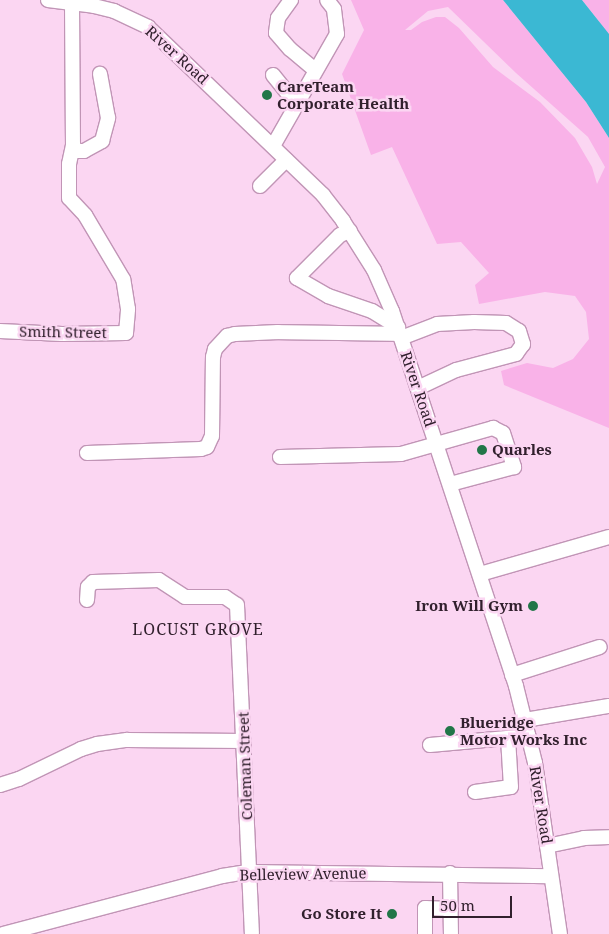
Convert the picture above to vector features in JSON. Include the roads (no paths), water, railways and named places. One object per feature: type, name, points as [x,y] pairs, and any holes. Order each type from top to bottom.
[{"type":"street","name":"River Road","points":[[48,0],[114,11],[148,27],[323,195],[350,231],[374,270],[418,388],[480,574],[525,720],[540,792],[560,934]]},
{"type":"street","points":[[291,0],[278,18],[276,33],[290,49],[315,70]]},
{"type":"street","points":[[273,146],[337,34],[334,9],[327,0]]},
{"type":"street","points":[[72,3],[73,145],[76,151],[84,152],[102,140],[108,118],[100,74]]},
{"type":"street","points":[[273,75],[297,105]]},
{"type":"street","name":"Smith Street","points":[[0,330],[62,334],[126,333],[128,309],[123,279],[85,215],[69,198],[70,164],[73,145]]},
{"type":"street","points":[[260,186],[286,160]]},
{"type":"street","points":[[350,231],[340,236],[297,278],[328,296],[372,311],[399,333]]},
{"type":"street","points":[[87,453],[201,449],[207,447],[212,436],[213,357],[215,349],[227,336],[278,332],[399,333],[437,324],[474,322],[506,323],[519,331],[523,344],[516,354],[456,370],[418,388]]},
{"type":"street","points":[[280,457],[401,454],[493,428],[503,433],[514,467],[450,484]]},
{"type":"street","points":[[480,574],[609,537]]},
{"type":"street","name":"Coleman Street","points":[[87,600],[88,587],[93,582],[159,580],[185,597],[225,597],[237,605],[252,934]]},
{"type":"street","points":[[512,675],[600,647]]},
{"type":"street","points":[[525,720],[609,706]]},
{"type":"street","points":[[430,745],[529,736]]},
{"type":"street","points":[[475,792],[511,788],[508,738]]},
{"type":"street","points":[[0,785],[19,779],[81,749],[97,744],[128,740],[244,741]]},
{"type":"street","points":[[547,846],[584,838],[609,838]]},
{"type":"street","name":"Belleview Avenue","points":[[3,934],[222,876],[248,872],[551,876]]},
{"type":"street","points":[[450,874],[451,934]]},
{"type":"street","points":[[451,892],[465,874]]},
{"type":"street","points":[[425,934],[425,908],[451,909]]},
{"type":"water","points":[[503,0],[582,0],[609,34],[609,138],[586,102]]},
{"type":"place","name":"CareTeam Corporate Health","points":[[267,95]]},
{"type":"place","name":"Quarles","points":[[482,450]]},
{"type":"place","name":"Iron Will Gym","points":[[533,606]]},
{"type":"place","name":"Blueridge Motor Works Inc","points":[[450,731]]},
{"type":"place","name":"Go Store It","points":[[392,914]]},
{"type":"district","name":"LOCUST GROVE","points":[[198,629]]}]
